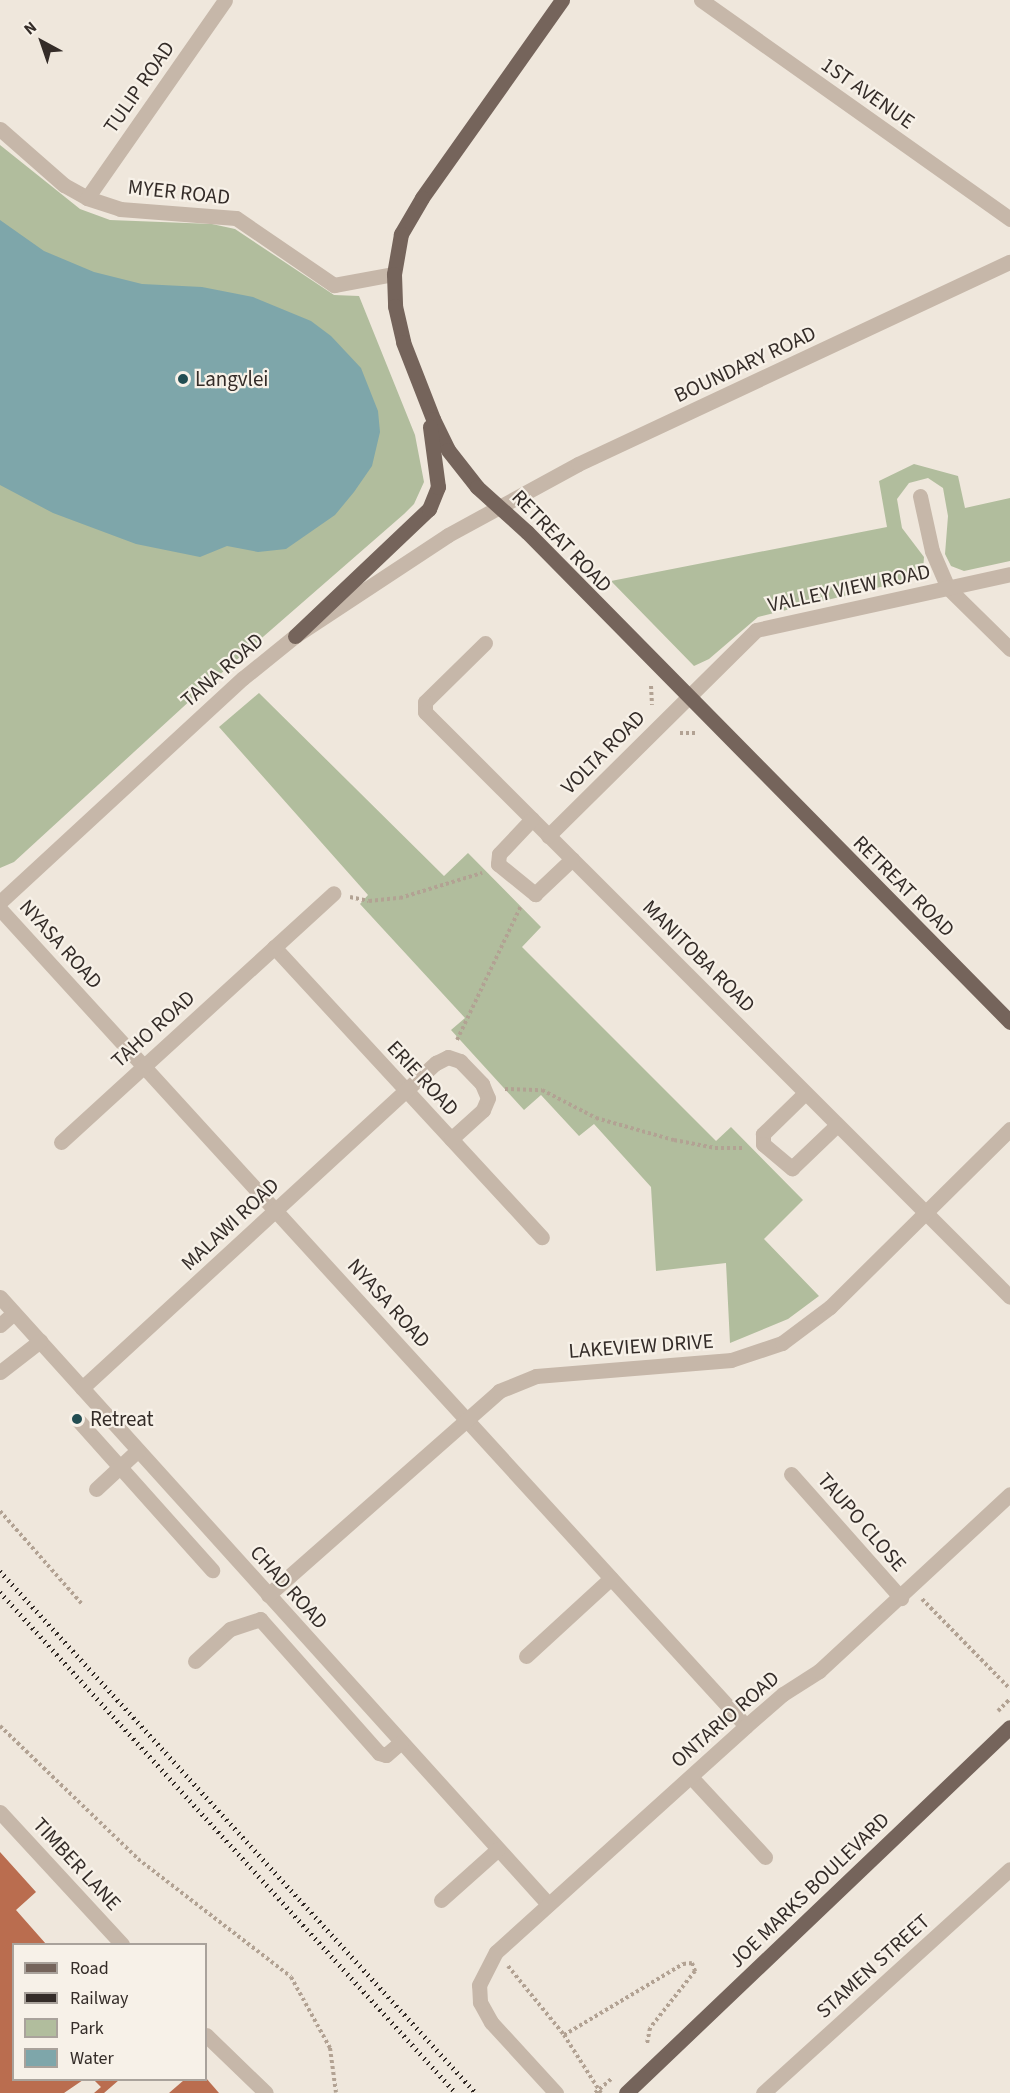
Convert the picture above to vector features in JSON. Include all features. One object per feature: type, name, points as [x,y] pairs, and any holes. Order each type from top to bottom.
[{"type":"main road","name":"RETREAT ROAD","points":[[562,0],[409,219],[397,251],[394,274],[398,324],[423,395],[456,462],[1010,1022]]},
{"type":"main road","points":[[295,636],[421,520],[433,502],[438,487],[438,463],[423,395]]},
{"type":"main road","name":"JOE MARKS BOULEVARD","points":[[631,2088],[1010,1727]]},
{"type":"street","name":"TULIP ROAD","points":[[87,198],[225,0]]},
{"type":"street","name":"1ST AVENUE","points":[[702,0],[1010,219]]},
{"type":"street","name":"MYER ROAD","points":[[0,129],[64,185],[87,198],[120,209],[216,213],[236,218],[334,285],[394,274]]},
{"type":"street","name":"BOUNDARY ROAD","points":[[499,506],[578,464],[1010,262]]},
{"type":"street","points":[[920,496],[932,551],[948,588],[1010,649]]},
{"type":"street","name":"TANA ROAD","points":[[0,902],[205,712],[295,636],[448,535],[499,506]]},
{"type":"street","name":"VALLEY VIEW ROAD","points":[[687,698],[762,627],[1010,574]]},
{"type":"street","name":"MANITOBA ROAD","points":[[484,643],[425,702],[423,709],[1010,1297]]},
{"type":"street","name":"VOLTA ROAD","points":[[548,836],[687,698]]},
{"type":"street","points":[[532,819],[498,854],[498,864],[528,892],[538,892],[572,859]]},
{"type":"street","name":"TAHO ROAD","points":[[62,1142],[334,892]]},
{"type":"street","name":"NYASA ROAD","points":[[0,909],[746,1725]]},
{"type":"street","name":"ERIE ROAD","points":[[274,947],[542,1237]]},
{"type":"street","points":[[451,1139],[483,1110],[487,1090],[454,1058]]},
{"type":"street","name":"MALAWI ROAD","points":[[82,1388],[436,1063],[454,1058]]},
{"type":"street","points":[[805,1093],[763,1134],[764,1144],[792,1168],[837,1125]]},
{"type":"street","name":"LAKEVIEW DRIVE","points":[[268,1595],[465,1418],[499,1391],[536,1376],[731,1360],[782,1343],[830,1307],[1010,1129]]},
{"type":"street","name":"CHAD ROAD","points":[[0,1297],[548,1905]]},
{"type":"street","points":[[0,1325],[14,1312]]},
{"type":"street","points":[[0,1372],[40,1341]]},
{"type":"street","points":[[77,1419],[212,1570]]},
{"type":"street","points":[[96,1489],[138,1450]]},
{"type":"street","name":"TAUPO CLOSE","points":[[791,1474],[906,1593]]},
{"type":"street","name":"ONTARIO ROAD","points":[[556,2093],[490,2022],[480,2002],[479,1985],[496,1952],[746,1725],[783,1694],[819,1671],[906,1593],[1010,1494]]},
{"type":"street","points":[[526,1656],[611,1578]]},
{"type":"street","points":[[195,1661],[230,1629],[261,1619],[379,1753],[386,1755],[401,1742]]},
{"type":"street","points":[[691,1777],[765,1857]]},
{"type":"street","name":"TIMBER LANE","points":[[0,1812],[121,1943]]},
{"type":"street","points":[[441,1900],[498,1849]]},
{"type":"street","name":"STAMEN STREET","points":[[763,2093],[1010,1869]]},
{"type":"street","points":[[207,2036],[266,2093]]},
{"type":"path","points":[[334,892],[369,901],[400,898],[444,887],[498,864]]},
{"type":"path","points":[[454,1058],[457,1041],[528,892]]},
{"type":"path","points":[[487,1090],[542,1090],[596,1118],[698,1146],[741,1149],[764,1144]]},
{"type":"path","points":[[0,1511],[83,1605]]},
{"type":"path","points":[[906,1593],[1010,1689]]},
{"type":"path","points":[[0,1726],[138,1859],[291,1977],[330,2048],[336,2093]]},
{"type":"path","points":[[505,1963],[564,2035],[601,2093]]},
{"type":"path","points":[[564,2035],[683,1964],[692,1963],[695,1971],[650,2028],[647,2044]]},
{"type":"path","points":[[596,2093],[618,2072]]},
{"type":"green space","points":[[0,145],[80,209],[110,220],[212,224],[235,229],[334,295],[359,296],[415,435],[424,482],[414,504],[404,514],[194,697],[14,862],[0,868]]},
{"type":"green space","points":[[914,464],[958,476],[965,508],[1010,498],[1010,561],[964,571],[951,566],[945,554],[948,516],[943,488],[928,478],[909,483],[897,499],[902,528],[924,557],[923,571],[917,578],[758,617],[709,659],[694,666],[611,581],[887,527],[879,481]]},
{"type":"green space","points":[[259,693],[444,876],[468,853],[541,927],[522,947],[716,1141],[731,1127],[803,1200],[764,1239],[819,1296],[788,1319],[730,1343],[726,1263],[656,1271],[651,1187],[594,1124],[579,1136],[541,1095],[524,1110],[451,1030],[465,1018],[360,904],[368,895],[219,727]]},
{"type":"water","name":"Langvlei","points":[[0,220],[44,251],[94,272],[142,284],[202,287],[253,297],[311,321],[331,336],[361,368],[378,411],[380,432],[372,466],[354,492],[335,515],[286,549],[258,552],[227,546],[200,557],[136,544],[53,513],[0,485]]},
{"type":"building","points":[[0,1852],[36,1892],[16,1910],[45,1943],[12,1943],[12,2081],[82,2081],[64,2093],[0,2093]]},
{"type":"building","points":[[207,2079],[219,2093],[169,2093],[183,2081],[207,2081]]},
{"type":"building","points":[[95,2081],[118,2081],[104,2093],[94,2093],[101,2087]]},
{"type":"railway","points":[[0,1571],[476,2093]]},
{"type":"railway","points":[[0,1592],[456,2093]]},
{"type":"place","name":"Langvlei","points":[[183,379]]},
{"type":"place","name":"Retreat","points":[[77,1419]]}]
